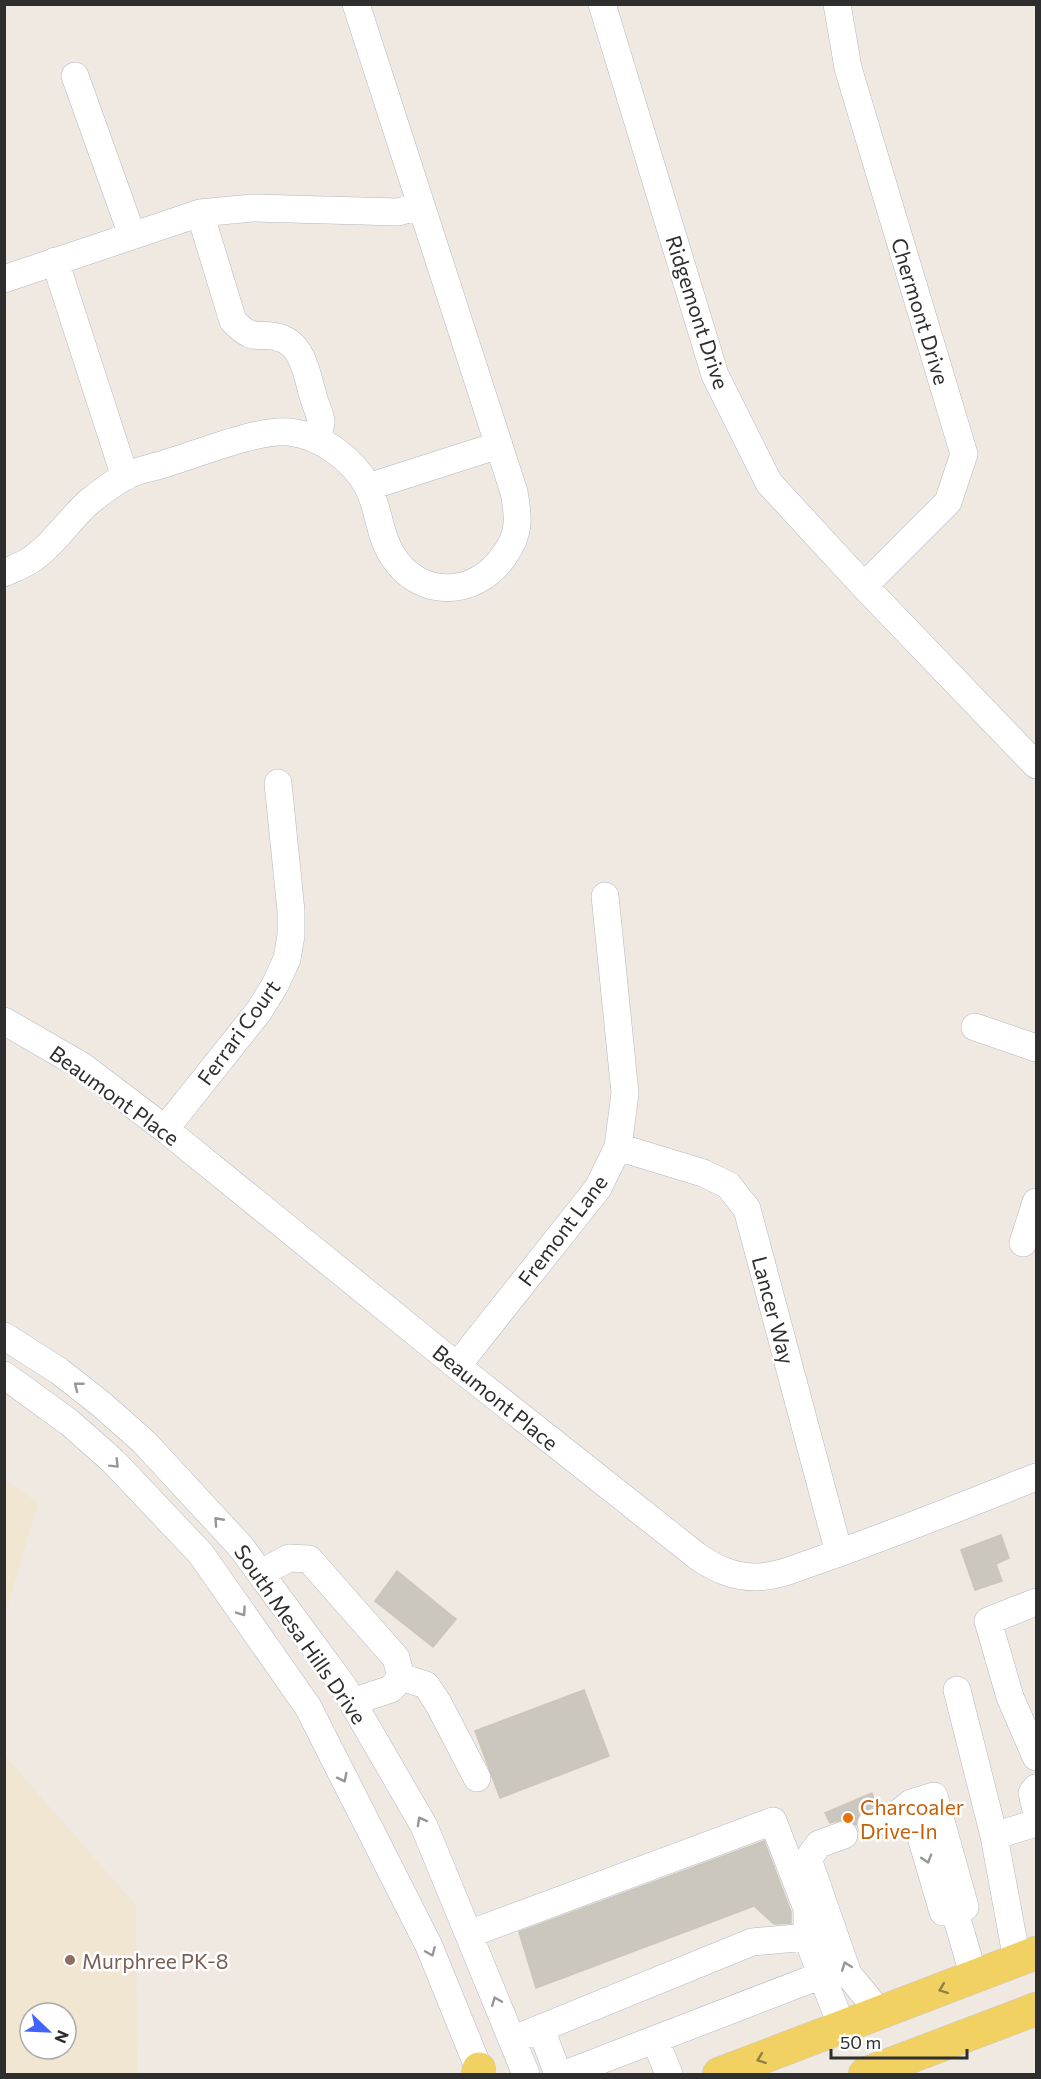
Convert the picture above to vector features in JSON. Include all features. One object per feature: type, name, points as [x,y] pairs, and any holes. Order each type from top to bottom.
[{"type":"main road","points":[[719,2074],[1027,1956]]},
{"type":"main road","points":[[865,2074],[1036,2009]]},
{"type":"street","points":[[4,573],[30,561],[57,537],[90,502],[125,477],[263,433],[289,432],[316,439],[334,450],[350,464],[368,487],[391,554],[409,576],[439,588],[454,589],[471,585],[487,575],[510,547],[516,535],[518,515],[514,492],[356,4]]},
{"type":"street","name":"Ridgemont Drive","points":[[602,4],[715,375],[769,483],[864,586],[1036,765]]},
{"type":"street","name":"Chermont Drive","points":[[837,4],[848,68],[964,454],[948,502],[864,586]]},
{"type":"street","points":[[75,76],[132,235]]},
{"type":"street","points":[[4,279],[200,213],[252,208],[398,212],[420,206]]},
{"type":"street","points":[[200,213],[233,321],[253,336],[284,339],[293,346],[303,361],[321,423],[316,439]]},
{"type":"street","points":[[55,261],[125,477]]},
{"type":"street","points":[[368,487],[499,446]]},
{"type":"street","name":"Ferrari Court","points":[[165,1129],[259,1011],[287,959],[291,935],[291,911],[278,783]]},
{"type":"street","name":"Fremont Lane","points":[[457,1366],[598,1188],[618,1147],[625,1093],[605,896]]},
{"type":"street","name":"Beaumont Place","points":[[4,1021],[82,1066],[165,1129],[457,1366],[697,1557],[715,1568],[736,1576],[758,1577],[776,1574],[839,1553],[1036,1478]]},
{"type":"street","points":[[975,1027],[1036,1048]]},
{"type":"street","name":"Lancer Way","points":[[618,1147],[703,1173],[728,1185],[747,1209],[839,1553]]},
{"type":"street","points":[[1023,1243],[1036,1202]]},
{"type":"street","name":"South Mesa Hills Drive","points":[[4,1336],[59,1371],[144,1442],[241,1546],[348,1694],[424,1826],[526,2074]]},
{"type":"street","name":"South Mesa Hills Drive","points":[[4,1375],[70,1423],[113,1461],[201,1554],[308,1707],[429,1947],[479,2073]]},
{"type":"street","points":[[261,1573],[289,1558],[309,1559],[396,1658],[401,1677]]},
{"type":"street","points":[[1036,1602],[988,1621],[1010,1697],[1036,1757]]},
{"type":"street","points":[[308,1707],[348,1694],[391,1689],[401,1677]]},
{"type":"street","points":[[401,1677],[426,1685],[438,1703],[477,1778]]},
{"type":"street","points":[[957,1690],[1027,1956]]},
{"type":"street","points":[[1036,1788],[1032,1793],[1036,1810]]},
{"type":"street","points":[[871,1824],[899,1813],[911,1803],[943,1912],[954,1909],[975,1977]]},
{"type":"street","points":[[469,1934],[773,1821],[807,1909],[807,1937],[842,2027]]},
{"type":"street","points":[[994,1836],[1036,1823]]},
{"type":"street","points":[[844,1835],[819,1844],[808,1859],[848,1974],[880,2013]]},
{"type":"street","points":[[512,2040],[752,1942],[807,1937]]},
{"type":"street","points":[[565,2074],[822,1975]]},
{"type":"street","points":[[541,2029],[558,2074]]},
{"type":"street","points":[[655,2040],[669,2074]]},
{"type":"shaded area","points":[[5,1480],[38,1503],[5,1615]]},
{"type":"shaded area","name":"Murphree PK-8","points":[[5,1756],[136,1906],[137,2074],[5,2074]]},
{"type":"building","points":[[1001,1535],[1009,1558],[996,1564],[1002,1581],[975,1590],[961,1550]]},
{"type":"building","points":[[397,1571],[456,1619],[433,1647],[375,1601]]},
{"type":"building","points":[[584,1690],[609,1756],[500,1798],[475,1731]]},
{"type":"building","points":[[872,1793],[876,1805],[859,1814],[856,1825],[846,1819],[830,1823],[825,1813]]},
{"type":"building","points":[[764,1841],[791,1912],[791,1923],[774,1924],[754,1906],[536,1988],[519,1932]]},
{"type":"place","name":"Charcoaler Drive-In","points":[[848,1818]]},
{"type":"place","name":"Murphree PK-8","points":[[70,1960]]}]
